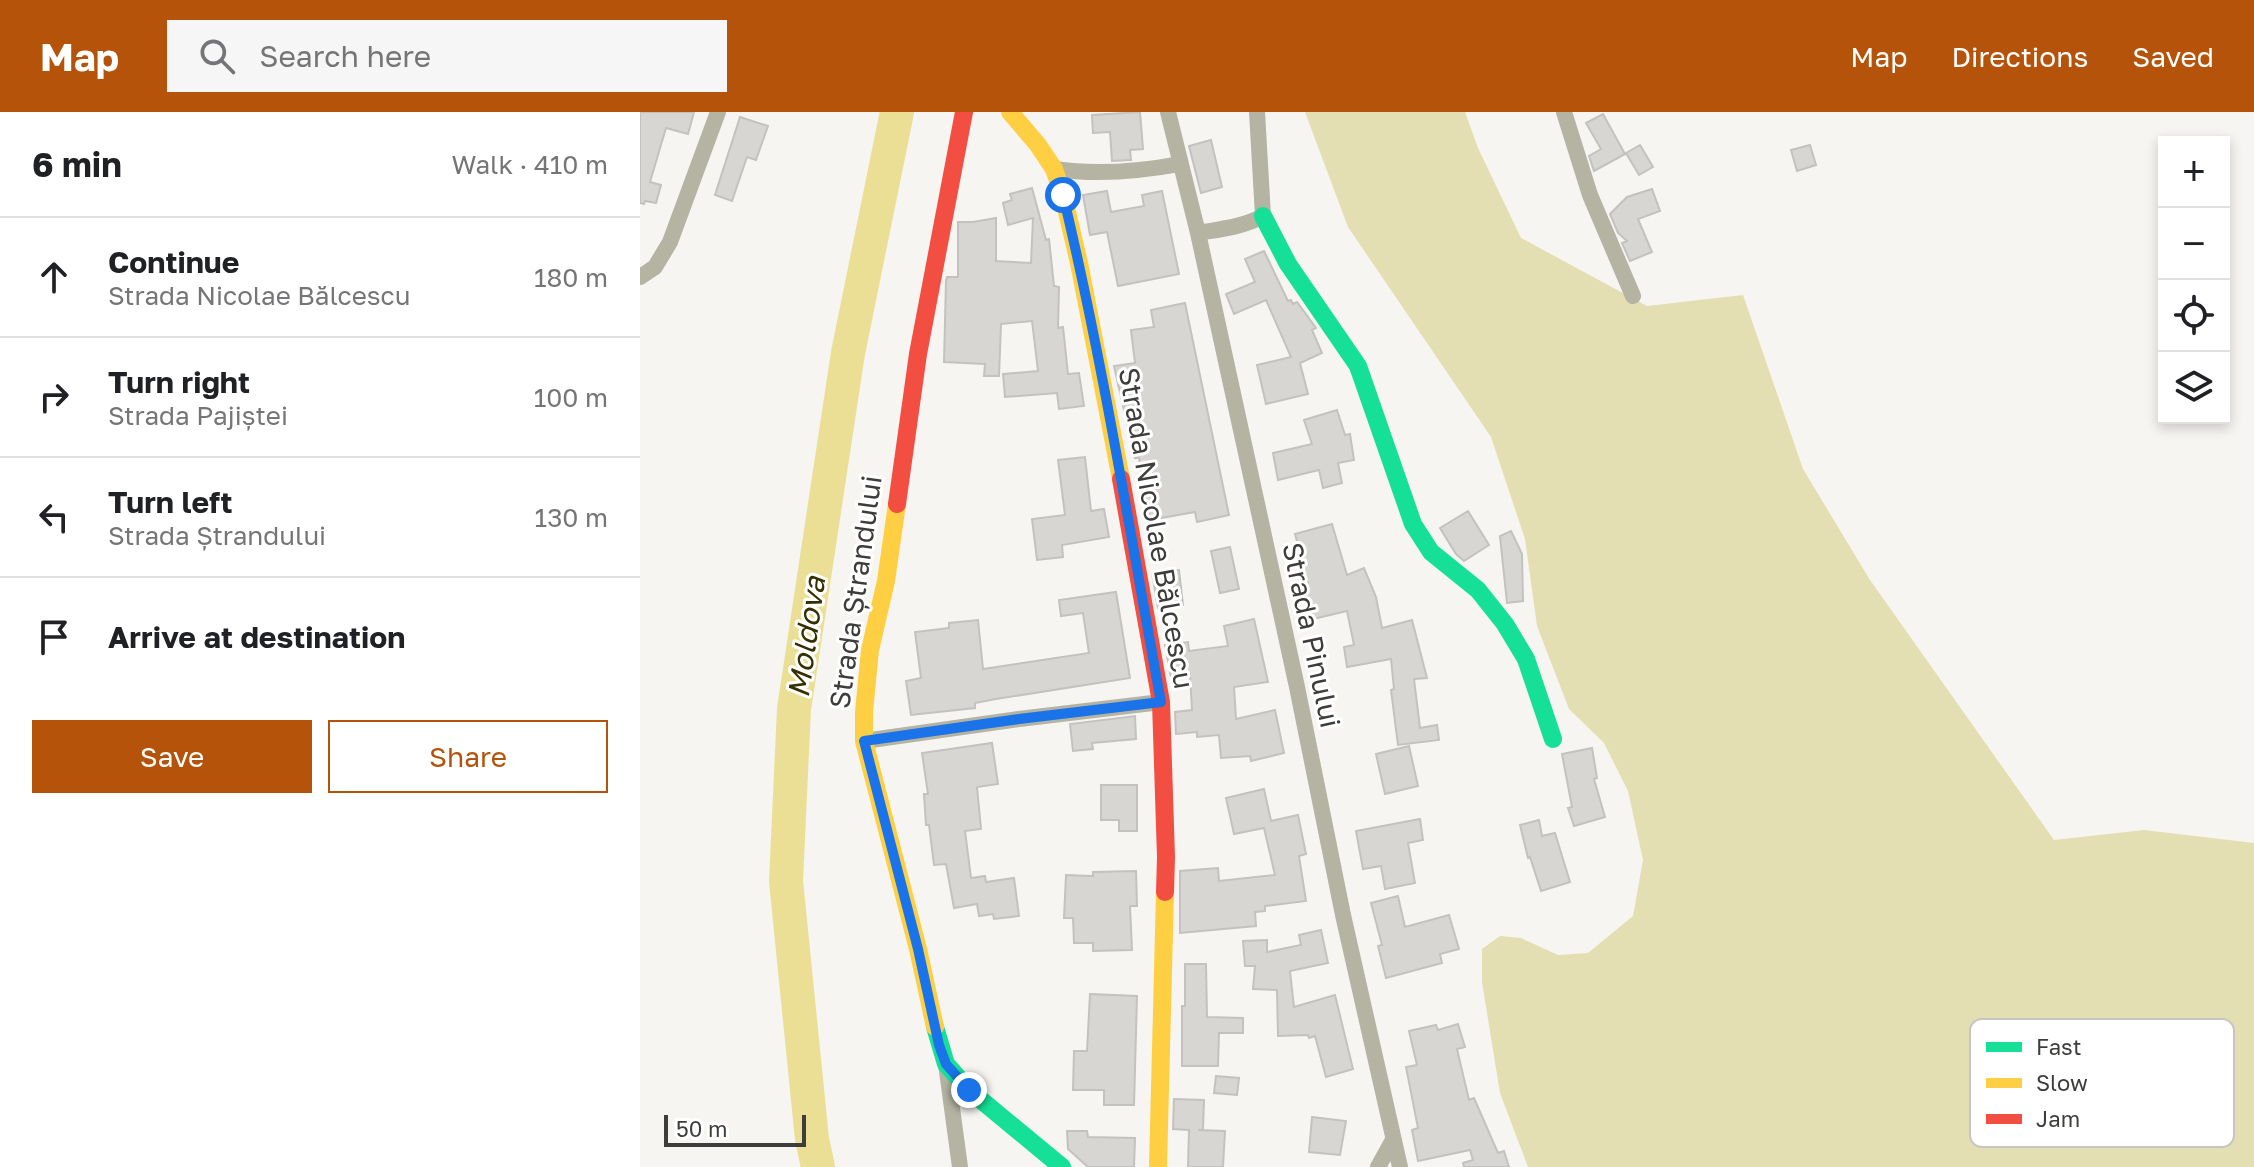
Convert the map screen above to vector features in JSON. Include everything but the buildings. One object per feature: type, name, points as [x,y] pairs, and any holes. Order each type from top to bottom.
[{"type":"street","points":[[640,277],[655,267],[670,242],[718,112]]},
{"type":"street","name":"Strada Ștrandului","points":[[964,112],[918,354],[886,581],[870,650],[864,741],[946,1064],[969,1090],[1062,1167]]},
{"type":"street","name":"Strada Nicolae Bălcescu","points":[[1010,112],[1054,169],[1063,195],[1108,409],[1161,702],[1166,857],[1158,1167]]},
{"type":"street","name":"Strada Pinului","points":[[1168,112],[1198,233],[1400,1167]]},
{"type":"street","points":[[1257,112],[1263,216],[1271,234],[1358,366],[1401,492],[1422,540],[1431,552],[1478,590],[1505,624],[1526,659],[1553,739]]},
{"type":"street","points":[[1564,112],[1590,195],[1633,296]]},
{"type":"street","points":[[1054,169],[1085,174],[1137,172],[1180,164]]},
{"type":"street","points":[[1198,233],[1234,227],[1263,216]]},
{"type":"street","points":[[864,741],[1161,702]]},
{"type":"street","points":[[946,1064],[960,1167]]},
{"type":"street","points":[[1378,1167],[1393,1140]]},
{"type":"shaded area","points":[[1305,112],[1465,112],[1478,148],[1521,238],[1647,306],[1743,295],[1803,469],[1870,580],[2054,840],[2144,830],[2254,843],[2254,1167],[1528,1167],[1500,1093],[1482,982],[1482,949],[1500,936],[1521,938],[1558,955],[1588,953],[1633,916],[1643,860],[1628,791],[1604,743],[1569,709],[1537,626],[1525,539],[1491,437],[1348,227]]},
{"type":"waterway","name":"Moldova","points":[[818,1167],[812,1139],[786,881],[794,709],[848,353],[897,112]]},
{"type":"traffic: fast","points":[[1263,216],[1288,264],[1358,366],[1413,524],[1431,552],[1478,590],[1505,624],[1526,659],[1553,739]]},
{"type":"traffic: fast","points":[[935,1027],[946,1064],[969,1090],[1062,1167]]},
{"type":"traffic: slow","points":[[1010,112],[1054,169],[1063,195],[1121,479]]},
{"type":"traffic: slow","points":[[897,504],[886,581],[870,650],[864,741],[935,1027]]},
{"type":"traffic: slow","points":[[1158,1167],[1165,892]]},
{"type":"traffic: jam","points":[[897,504],[918,354],[964,112]]},
{"type":"traffic: jam","points":[[1121,479],[1161,702],[1165,892]]},
{"type":"route","points":[[969,1090],[946,1064],[939,1045],[918,949],[864,741],[1161,702],[1108,409],[1063,195]]}]
